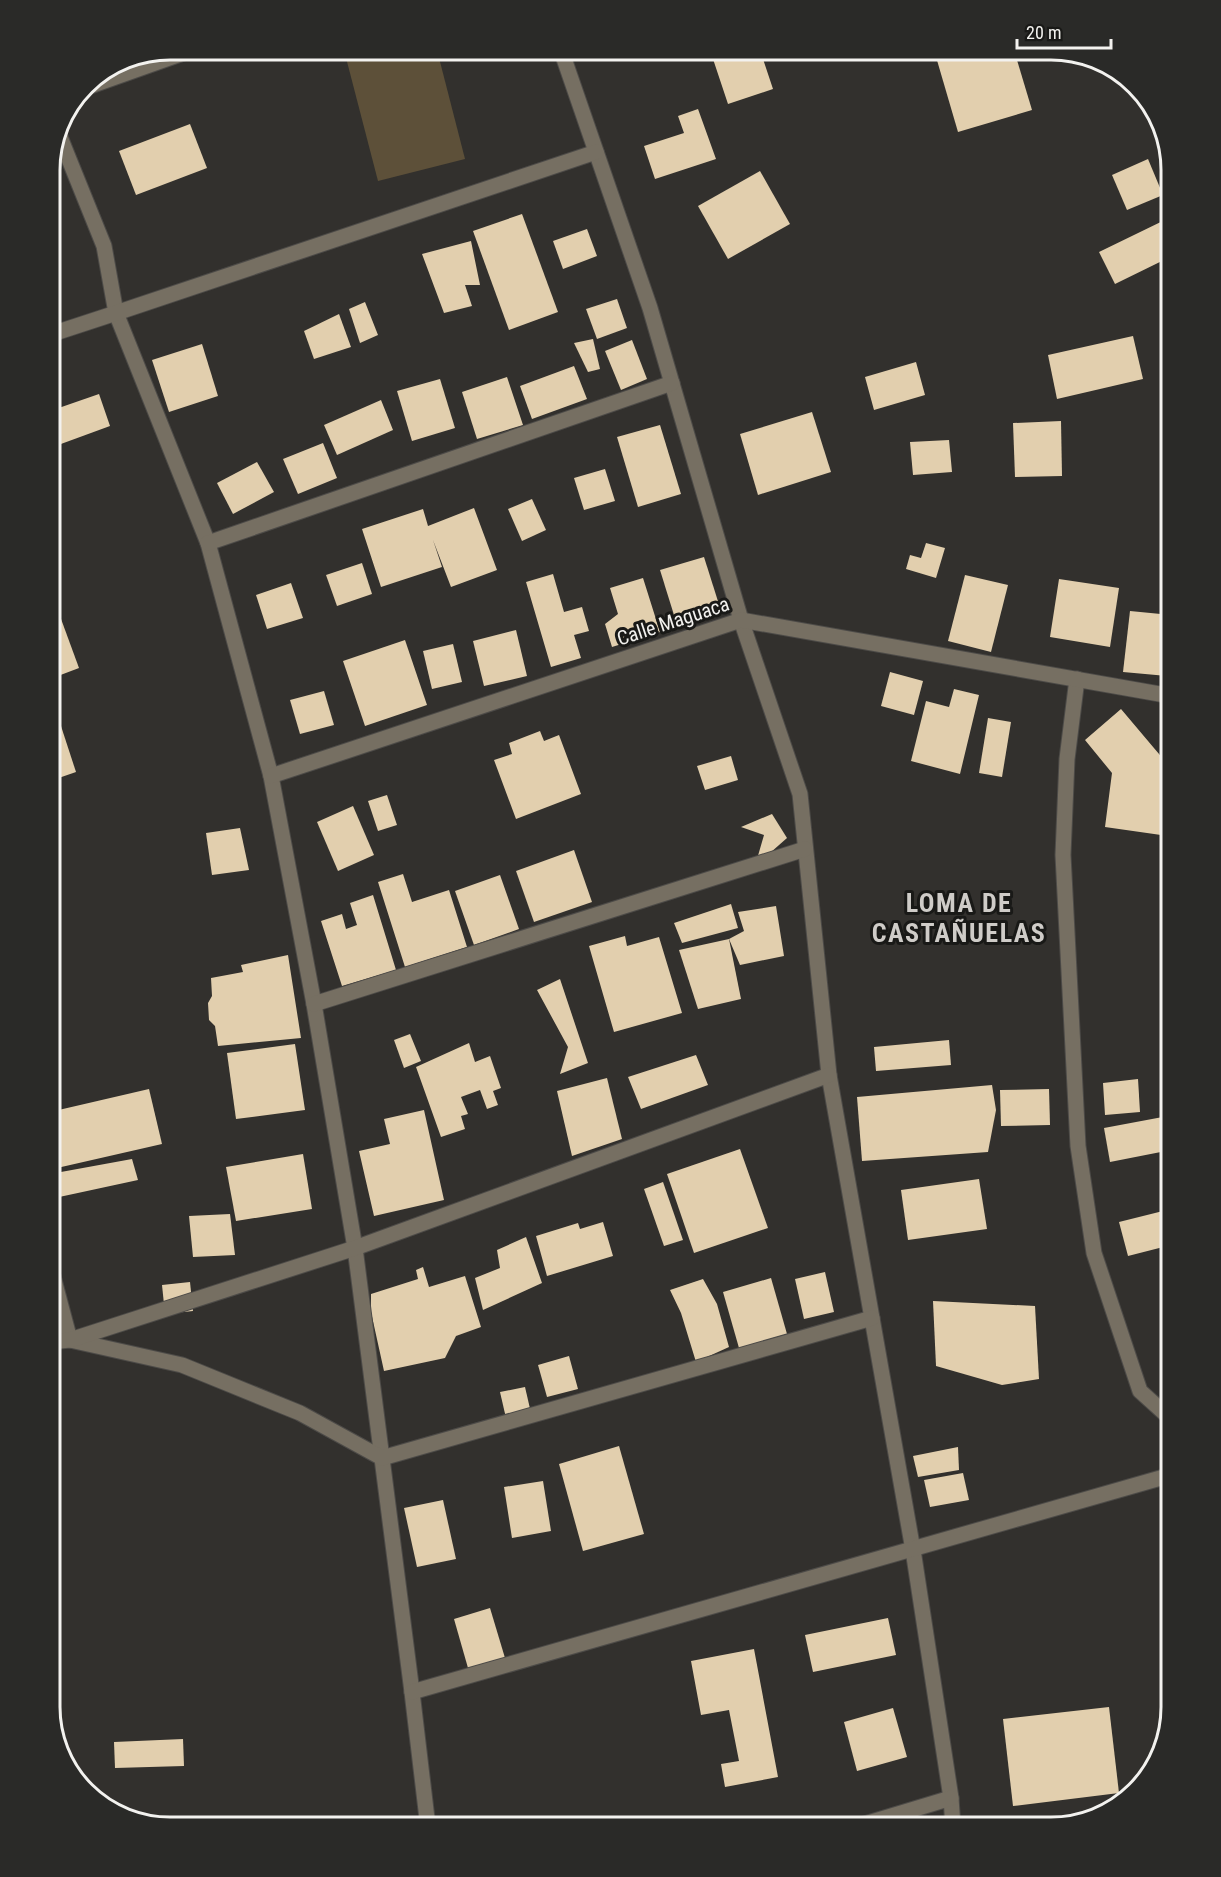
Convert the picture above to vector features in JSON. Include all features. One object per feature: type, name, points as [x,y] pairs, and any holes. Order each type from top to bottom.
[{"type":"street","points":[[108,80],[164,60]]},
{"type":"street","points":[[564,60],[650,308],[741,620],[800,794],[829,1075],[913,1550],[952,1817]]},
{"type":"street","points":[[63,145],[104,246],[116,313],[208,543],[271,776],[314,1004],[355,1248],[427,1817]]},
{"type":"street","points":[[60,331],[596,152]]},
{"type":"street","points":[[208,543],[672,383]]},
{"type":"street","name":"Calle Maguaca","points":[[271,776],[741,620],[1161,694]]},
{"type":"street","points":[[1077,679],[1066,759],[1063,855],[1078,1146],[1094,1253],[1140,1391],[1161,1409]]},
{"type":"street","points":[[314,1004],[806,849]]},
{"type":"street","points":[[60,1341],[70,1340],[355,1248],[829,1075]]},
{"type":"street","points":[[60,1302],[70,1340]]},
{"type":"street","points":[[70,1340],[182,1365],[300,1413],[382,1458],[872,1318]]},
{"type":"street","points":[[412,1692],[1161,1478]]},
{"type":"street","points":[[888,1817],[951,1798]]},
{"type":"shaded area","points":[[347,60],[440,60],[465,159],[378,181]]},
{"type":"building","points":[[713,60],[763,60],[773,89],[728,104]]},
{"type":"building","points":[[937,60],[1017,60],[1032,110],[958,132]]},
{"type":"building","points":[[698,109],[716,159],[655,179],[644,146],[684,133],[678,116]]},
{"type":"building","points":[[190,124],[207,168],[136,195],[119,151]]},
{"type":"building","points":[[1148,159],[1161,190],[1161,196],[1127,210],[1112,175]]},
{"type":"building","points":[[760,171],[790,224],[728,259],[698,206]]},
{"type":"building","points":[[522,214],[558,312],[509,330],[473,231]]},
{"type":"building","points":[[1161,222],[1161,261],[1115,284],[1099,252]]},
{"type":"building","points":[[587,229],[597,256],[563,269],[553,241]]},
{"type":"building","points":[[471,241],[480,285],[465,285],[472,306],[444,313],[422,254]]},
{"type":"building","points":[[617,299],[627,328],[597,339],[586,309]]},
{"type":"building","points":[[365,302],[378,335],[360,343],[349,309]]},
{"type":"building","points":[[339,314],[351,347],[314,359],[304,331]]},
{"type":"building","points":[[1133,336],[1143,379],[1057,399],[1048,355]]},
{"type":"building","points":[[593,339],[600,369],[588,372],[574,343]]},
{"type":"building","points":[[632,340],[647,379],[621,390],[605,351]]},
{"type":"building","points":[[202,344],[218,396],[169,412],[152,360]]},
{"type":"building","points":[[916,362],[925,395],[874,410],[865,377]]},
{"type":"building","points":[[574,366],[587,399],[532,419],[520,386]]},
{"type":"building","points":[[507,377],[523,425],[477,439],[462,392]]},
{"type":"building","points":[[440,379],[455,428],[412,441],[397,391]]},
{"type":"building","points":[[99,394],[110,426],[60,444],[60,408]]},
{"type":"building","points":[[381,400],[393,430],[337,455],[324,425]]},
{"type":"building","points":[[812,412],[831,472],[758,495],[740,434]]},
{"type":"building","points":[[1061,421],[1062,476],[1015,477],[1013,423]]},
{"type":"building","points":[[660,425],[681,494],[638,507],[617,437]]},
{"type":"building","points":[[949,440],[952,472],[913,475],[910,442]]},
{"type":"building","points":[[323,443],[337,478],[298,494],[283,459]]},
{"type":"building","points":[[257,462],[274,492],[233,514],[217,483]]},
{"type":"building","points":[[605,469],[615,501],[584,510],[574,478]]},
{"type":"building","points":[[532,499],[546,530],[522,541],[508,509]]},
{"type":"building","points":[[474,508],[497,570],[451,587],[433,540],[442,567],[381,587],[362,529],[423,509],[428,526]]},
{"type":"building","points":[[926,543],[945,548],[936,578],[906,569],[910,555],[921,558]]},
{"type":"building","points":[[704,557],[722,614],[678,628],[660,570]]},
{"type":"building","points":[[362,563],[372,594],[337,606],[326,575]]},
{"type":"building","points":[[553,574],[564,612],[582,607],[589,631],[574,635],[581,658],[551,667],[526,582]]},
{"type":"building","points":[[965,575],[1008,585],[991,652],[948,641]]},
{"type":"building","points":[[643,578],[660,632],[612,647],[605,624],[618,614],[610,588]]},
{"type":"building","points":[[1059,579],[1119,588],[1110,647],[1050,637]]},
{"type":"building","points":[[291,583],[303,618],[267,629],[256,595]]},
{"type":"building","points":[[1130,611],[1161,614],[1161,675],[1123,672]]},
{"type":"building","points":[[60,616],[79,668],[60,675]]},
{"type":"building","points":[[516,630],[527,676],[484,686],[473,641]]},
{"type":"building","points":[[405,640],[427,705],[365,726],[343,661]]},
{"type":"building","points":[[453,644],[462,682],[432,689],[423,651]]},
{"type":"building","points":[[890,672],[923,681],[914,715],[881,706]]},
{"type":"building","points":[[954,689],[979,695],[960,774],[911,761],[926,701],[949,707]]},
{"type":"building","points":[[324,691],[334,725],[300,734],[290,700]]},
{"type":"building","points":[[1121,709],[1161,756],[1161,835],[1105,827],[1112,773],[1085,740]]},
{"type":"building","points":[[988,718],[1011,722],[1002,777],[979,773]]},
{"type":"building","points":[[60,723],[76,772],[60,778]]},
{"type":"building","points":[[540,731],[544,741],[559,735],[581,794],[516,819],[494,760],[512,754],[509,743]]},
{"type":"building","points":[[731,756],[738,780],[705,790],[697,766]]},
{"type":"building","points":[[387,795],[397,825],[378,831],[368,801]]},
{"type":"building","points":[[353,806],[374,855],[338,871],[317,822]]},
{"type":"building","points":[[772,814],[787,838],[755,866],[764,835],[741,827]]},
{"type":"building","points":[[240,828],[249,870],[212,875],[206,833]]},
{"type":"building","points":[[574,850],[592,902],[534,922],[516,871]]},
{"type":"building","points":[[403,874],[412,902],[449,890],[467,947],[405,967],[378,882]]},
{"type":"building","points":[[500,875],[519,929],[474,945],[455,891]]},
{"type":"building","points":[[373,895],[396,970],[342,986],[321,921],[342,914],[346,929],[357,925],[350,903]]},
{"type":"building","points":[[731,904],[738,928],[682,943],[674,923]]},
{"type":"building","points":[[776,906],[784,956],[740,965],[729,939],[744,931],[738,912]]},
{"type":"building","points":[[625,936],[627,946],[659,937],[682,1013],[614,1032],[589,946]]},
{"type":"building","points":[[729,939],[741,999],[698,1009],[679,950]]},
{"type":"building","points":[[288,955],[301,1038],[218,1046],[215,1026],[209,1020],[208,1003],[212,996],[211,978],[243,972],[241,965]]},
{"type":"building","points":[[560,979],[588,1063],[560,1074],[568,1047],[537,990]]},
{"type":"building","points":[[410,1034],[421,1061],[404,1068],[394,1040]]},
{"type":"building","points":[[949,1040],[951,1065],[876,1071],[874,1047]]},
{"type":"building","points":[[469,1043],[475,1062],[490,1056],[501,1088],[493,1091],[498,1105],[487,1109],[480,1090],[461,1097],[468,1114],[461,1116],[465,1129],[441,1137],[416,1067]]},
{"type":"building","points":[[295,1044],[305,1110],[236,1119],[227,1053]]},
{"type":"building","points":[[696,1055],[708,1085],[641,1109],[628,1077]]},
{"type":"building","points":[[607,1078],[622,1139],[572,1156],[557,1091]]},
{"type":"building","points":[[1138,1079],[1140,1112],[1105,1115],[1103,1083]]},
{"type":"building","points":[[992,1085],[996,1110],[988,1152],[862,1161],[857,1097]]},
{"type":"building","points":[[149,1089],[162,1144],[60,1167],[60,1110]]},
{"type":"building","points":[[1049,1089],[1050,1125],[1001,1126],[1000,1090]]},
{"type":"building","points":[[424,1110],[444,1200],[374,1216],[359,1151],[390,1144],[384,1119]]},
{"type":"building","points":[[1161,1117],[1161,1152],[1110,1162],[1104,1128]]},
{"type":"building","points":[[740,1149],[768,1228],[694,1253],[667,1174]]},
{"type":"building","points":[[303,1154],[312,1209],[236,1221],[226,1167]]},
{"type":"building","points":[[132,1159],[138,1180],[60,1197],[60,1172]]},
{"type":"building","points":[[979,1179],[987,1229],[908,1240],[901,1190]]},
{"type":"building","points":[[663,1182],[683,1240],[664,1246],[644,1189]]},
{"type":"building","points":[[1161,1212],[1161,1248],[1128,1256],[1119,1222]]},
{"type":"building","points":[[230,1214],[235,1255],[193,1257],[189,1216]]},
{"type":"building","points":[[603,1222],[613,1256],[547,1276],[536,1236],[578,1223],[580,1229]]},
{"type":"building","points":[[526,1237],[542,1283],[483,1310],[475,1278],[500,1268],[497,1250]]},
{"type":"building","points":[[423,1267],[429,1287],[465,1276],[481,1327],[456,1336],[445,1358],[384,1371],[371,1312],[371,1294],[418,1279],[416,1270]]},
{"type":"building","points":[[825,1272],[834,1312],[804,1319],[795,1279]]},
{"type":"building","points":[[771,1278],[787,1334],[739,1348],[723,1292]]},
{"type":"building","points":[[703,1279],[717,1304],[729,1347],[696,1362],[681,1313],[670,1290]]},
{"type":"building","points":[[190,1282],[193,1311],[165,1314],[162,1285]]},
{"type":"building","points":[[933,1301],[1035,1306],[1039,1379],[1002,1385],[936,1366]]},
{"type":"building","points":[[569,1356],[578,1389],[547,1397],[538,1365]]},
{"type":"building","points":[[525,1387],[531,1413],[506,1418],[500,1392]]},
{"type":"building","points":[[619,1446],[644,1534],[583,1551],[559,1464]]},
{"type":"building","points":[[958,1447],[959,1470],[918,1477],[913,1456]]},
{"type":"building","points":[[963,1473],[969,1500],[930,1507],[924,1480]]},
{"type":"building","points":[[543,1481],[551,1531],[512,1538],[504,1487]]},
{"type":"building","points":[[443,1500],[456,1559],[417,1567],[404,1508]]},
{"type":"building","points":[[490,1608],[505,1658],[468,1668],[454,1619]]},
{"type":"building","points":[[888,1618],[896,1655],[813,1672],[805,1635]]},
{"type":"building","points":[[754,1649],[778,1777],[725,1787],[721,1764],[739,1761],[729,1710],[701,1715],[691,1661]]},
{"type":"building","points":[[1109,1707],[1119,1793],[1013,1806],[1003,1719]]},
{"type":"building","points":[[893,1708],[907,1757],[857,1771],[844,1722]]},
{"type":"building","points":[[183,1739],[184,1766],[115,1768],[114,1742]]},
{"type":"district","name":"LOMA DE CASTAÑUELAS","points":[[959,918]]}]
